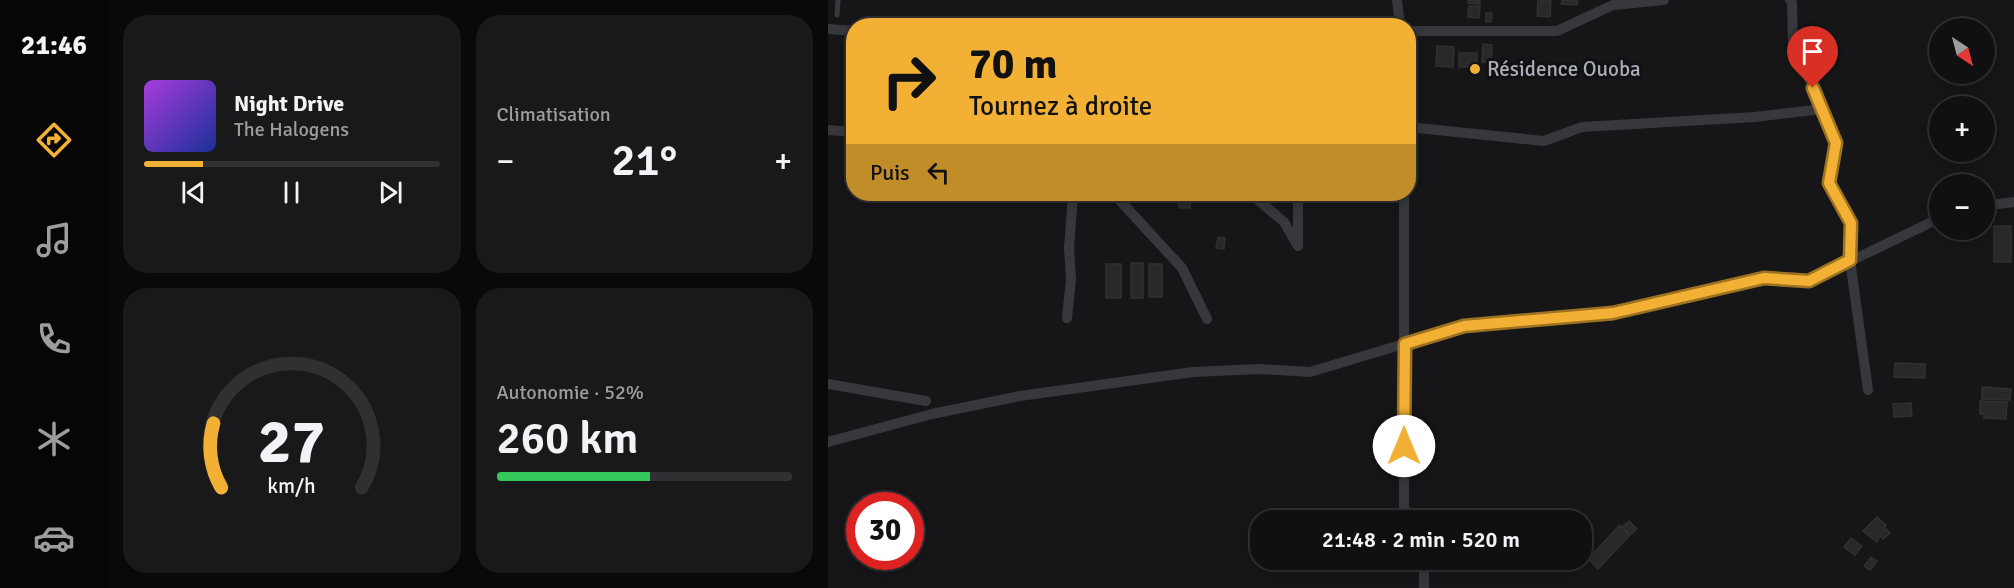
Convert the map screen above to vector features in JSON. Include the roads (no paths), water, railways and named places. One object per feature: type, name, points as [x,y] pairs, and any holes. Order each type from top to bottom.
[{"type":"street","points":[[1397,0],[1399,18]]},
{"type":"street","points":[[1416,31],[1557,31],[1613,5],[1664,0]]},
{"type":"street","points":[[1793,1],[1793,45],[1836,143],[1829,183],[1851,223],[1850,260],[1868,390]]},
{"type":"street","points":[[828,29],[846,30]]},
{"type":"street","points":[[1416,128],[1544,141],[1582,127],[1755,117],[1823,109]]},
{"type":"street","points":[[828,130],[846,131]]},
{"type":"street","points":[[1067,318],[1071,279],[1069,248],[1072,201]]},
{"type":"street","points":[[1120,201],[1182,268],[1207,319]]},
{"type":"street","points":[[1259,201],[1284,222],[1298,246],[1298,201]]},
{"type":"street","points":[[1404,201],[1406,510]]},
{"type":"street","points":[[1995,205],[2014,202]]},
{"type":"street","points":[[828,442],[932,414],[1020,396],[1193,372],[1260,369],[1310,372],[1464,326],[1613,313],[1764,278],[1809,281],[1929,223]]},
{"type":"street","points":[[828,384],[926,401]]},
{"type":"street","points":[[1424,570],[1424,588]]},
{"type":"lane","points":[[837,15],[838,0]]},
{"type":"place","name":"Résidence Ouoba","points":[[1475,69]]}]
